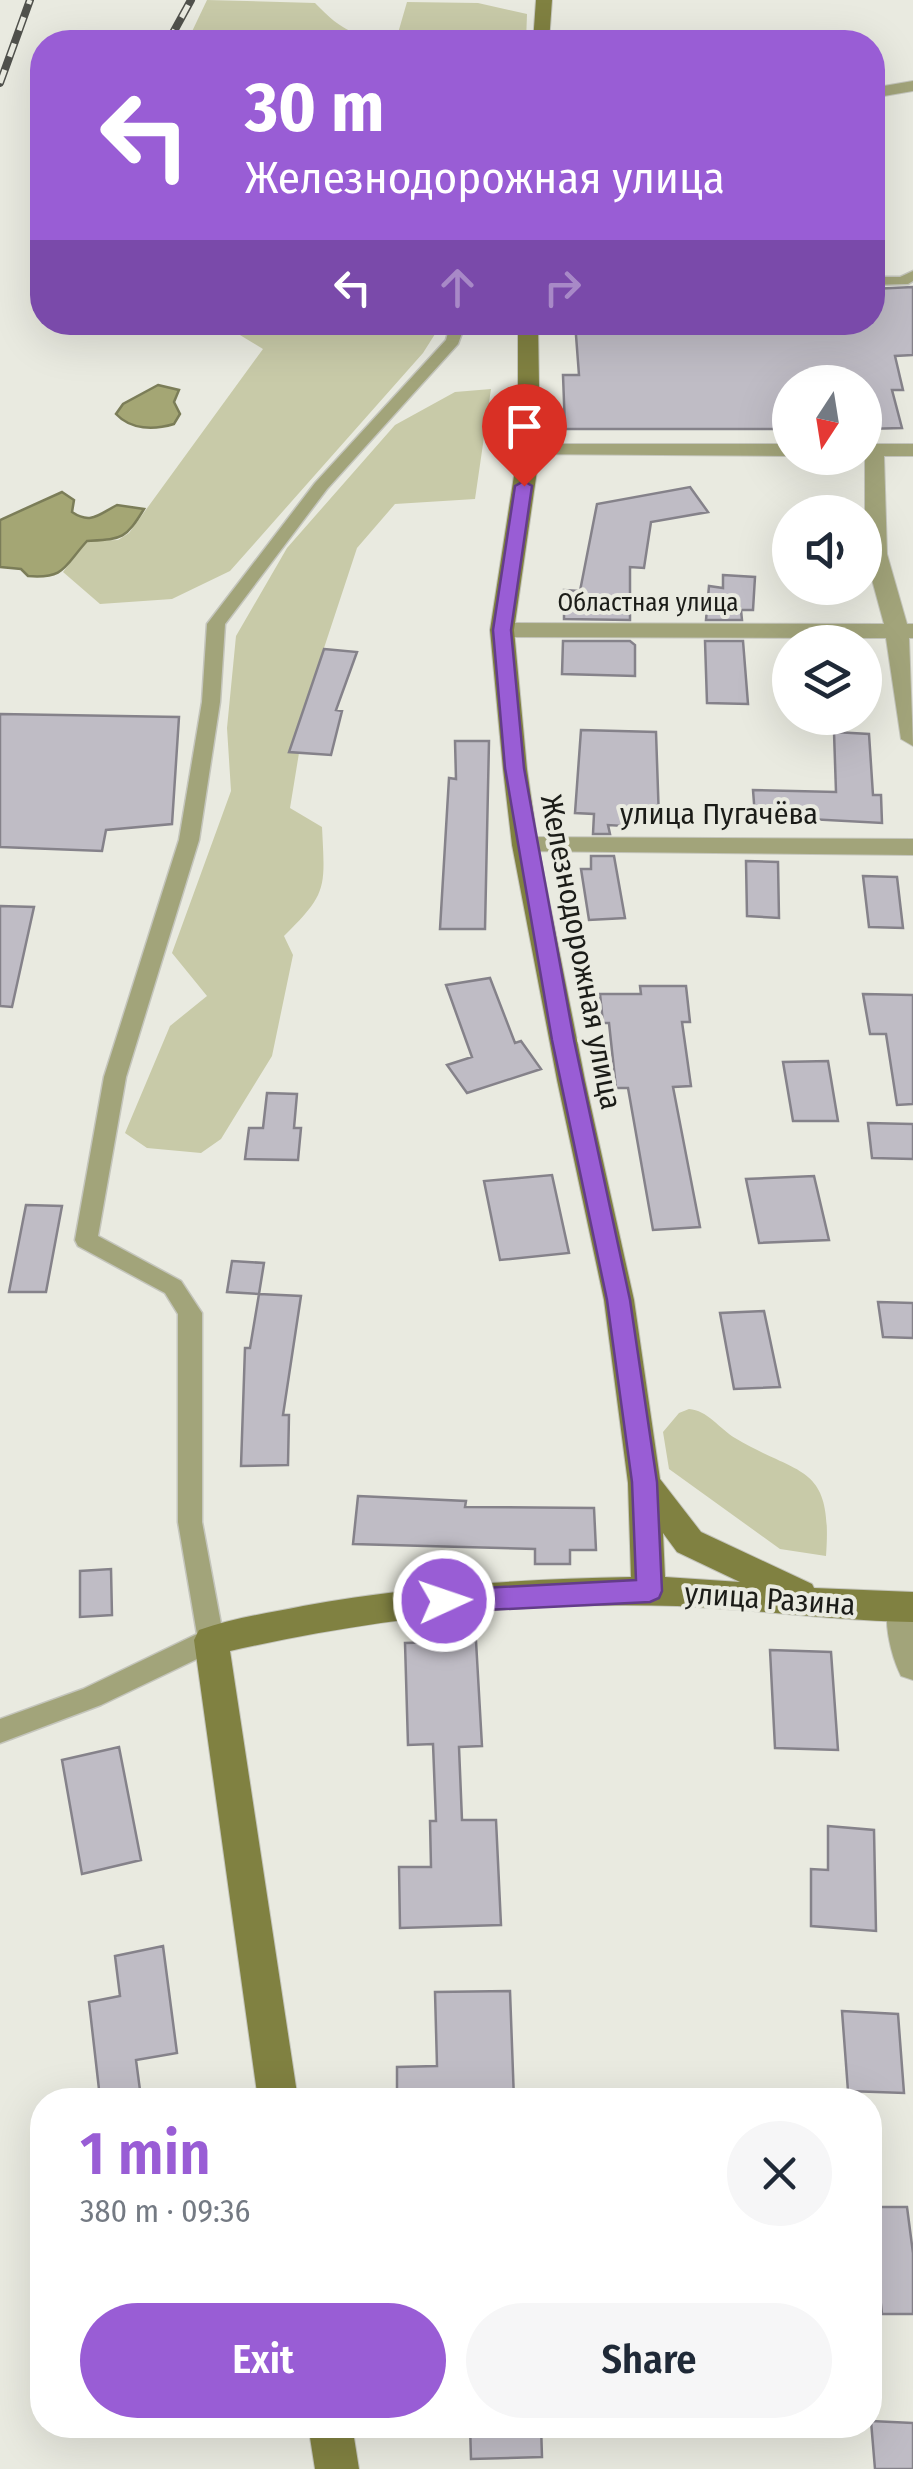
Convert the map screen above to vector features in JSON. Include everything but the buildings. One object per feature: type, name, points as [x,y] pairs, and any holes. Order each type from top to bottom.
[{"type":"street","points":[[543,30],[544,0]]},
{"type":"street","points":[[885,90],[911,83]]},
{"type":"street","name":"Железнодорожная улица","points":[[528,335],[529,450],[502,630],[525,845],[619,1300],[644,1482],[650,1591]]},
{"type":"street","points":[[529,450],[772,450]]},
{"type":"street","points":[[882,450],[913,450]]},
{"type":"street","points":[[871,475],[876,554],[904,631],[913,739]]},
{"type":"street","name":"Областная улица","points":[[502,630],[904,631]]},
{"type":"street","name":"улица Пугачёва","points":[[525,845],[913,848]]},
{"type":"street","points":[[644,1482],[689,1542],[818,1602]]},
{"type":"street","name":"улица Разина","points":[[211,1640],[291,1621],[444,1601],[650,1591],[908,1608]]},
{"type":"street","points":[[908,1608],[913,1665]]},
{"type":"street","points":[[211,1640],[276,2088]]},
{"type":"street","points":[[332,2438],[337,2469]]},
{"type":"lane","points":[[885,281],[903,281],[913,275]]},
{"type":"lane","points":[[0,1732],[92,1697],[211,1640],[190,1522],[190,1314],[173,1287],[86,1240],[114,1077],[188,840],[211,702],[216,624],[320,486],[455,335]]},
{"type":"shaded area","points":[[207,0],[315,3],[349,30],[193,30]]},
{"type":"shaded area","points":[[407,2],[478,3],[527,14],[526,30],[399,30]]},
{"type":"shaded area","points":[[240,335],[434,335],[423,353],[230,571],[172,599],[100,604],[63,572],[87,541],[118,540],[129,533],[263,349]]},
{"type":"shaded area","points":[[158,385],[179,390],[174,402],[180,414],[174,424],[143,427],[116,414],[123,404]]},
{"type":"shaded area","points":[[491,389],[475,499],[395,504],[357,548],[290,751],[299,753],[290,808],[322,827],[324,864],[316,899],[284,936],[293,955],[272,1056],[221,1139],[201,1153],[147,1148],[125,1133],[170,1026],[207,996],[172,953],[231,791],[227,728],[236,636],[287,548],[395,425],[455,392]]},
{"type":"shaded area","points":[[62,492],[74,500],[72,512],[85,518],[117,505],[144,509],[122,536],[87,541],[57,573],[28,576],[21,569],[0,567],[0,520]]},
{"type":"shaded area","points":[[689,1409],[808,1476],[824,1503],[826,1556],[780,1549],[669,1469],[663,1432],[679,1413]]},
{"type":"railway","points":[[0,83],[30,0]]},
{"type":"railway","points":[[175,30],[191,0]]},
{"type":"route","points":[[444,1601],[650,1591],[644,1482],[619,1300],[563,1040],[514,768],[502,630],[524,486]]}]
